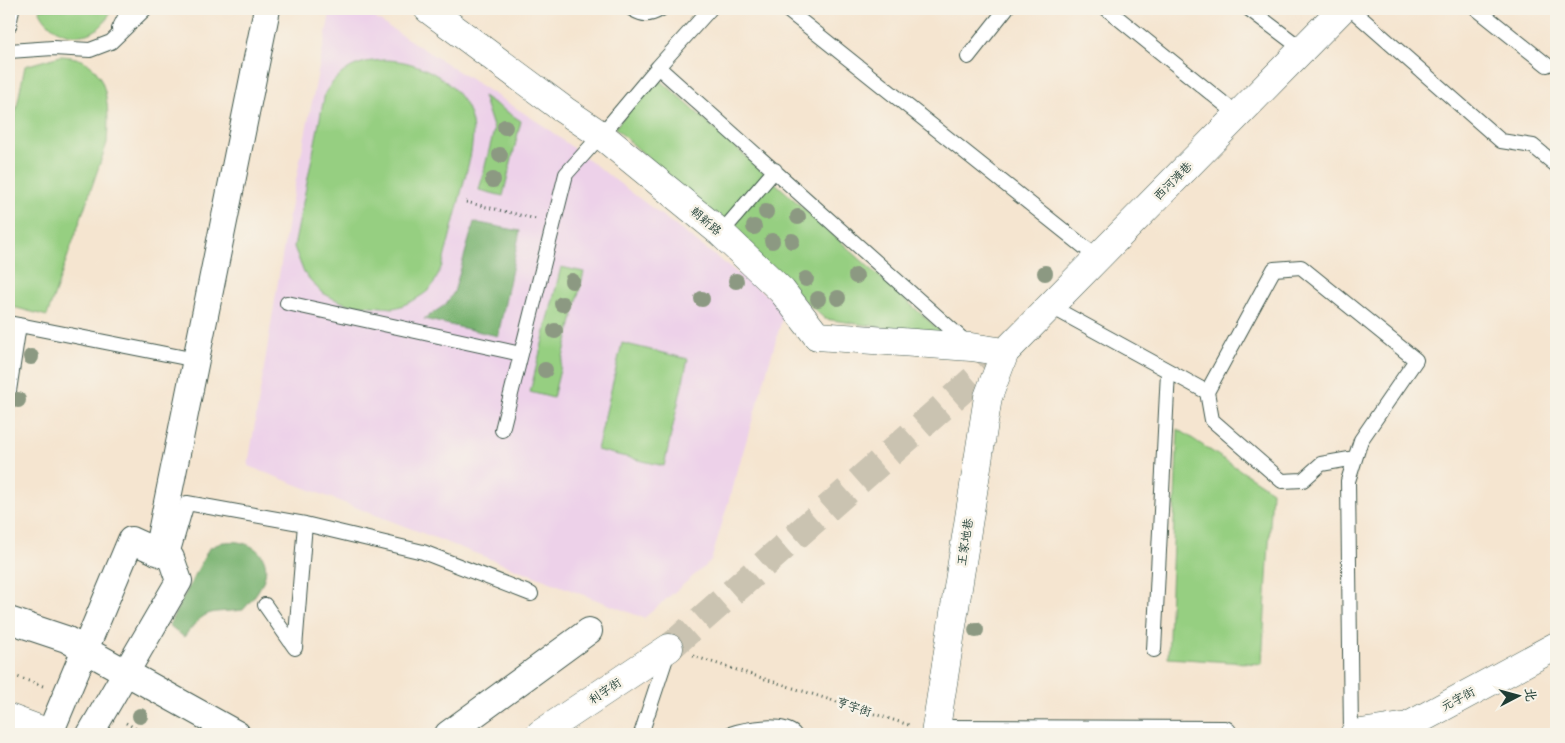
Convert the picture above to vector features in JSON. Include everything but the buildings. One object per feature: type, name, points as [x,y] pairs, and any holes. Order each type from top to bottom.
[{"type":"street","points":[[164,555],[196,360],[267,9]]},
{"type":"street","name":"朝新路","points":[[428,9],[564,110],[601,135],[721,233],[782,291],[817,336],[972,347],[1005,352]]},
{"type":"street","name":"西河滩巷","points":[[1005,352],[1342,9]]},
{"type":"street","name":"王家地巷","points":[[935,734],[988,397],[1005,352]]},
{"type":"street","points":[[9,718],[51,734],[130,540],[164,555],[179,581],[90,734]]},
{"type":"street","points":[[9,620],[66,640],[237,734]]},
{"type":"street","points":[[448,734],[589,631]]},
{"type":"street","name":"元字街","points":[[1353,734],[1408,726],[1556,646]]},
{"type":"street","name":"利字街","points":[[540,734],[669,648]]},
{"type":"street","points":[[935,734],[1224,734]]},
{"type":"lane","points":[[9,26],[12,9]]},
{"type":"lane","points":[[111,42],[128,9]]},
{"type":"lane","points":[[9,51],[53,48],[90,50],[111,42],[145,9]]},
{"type":"lane","points":[[632,9],[638,13],[650,15],[661,9]]},
{"type":"lane","points":[[502,430],[566,174],[710,9]]},
{"type":"lane","points":[[786,9],[1098,258]]},
{"type":"lane","points":[[968,58],[1006,9]]},
{"type":"lane","points":[[1107,9],[1238,114]]},
{"type":"lane","points":[[1249,9],[1302,49]]},
{"type":"lane","points":[[1351,9],[1501,141],[1533,146],[1556,165]]},
{"type":"lane","points":[[1477,9],[1547,65]]},
{"type":"lane","points":[[658,67],[972,347]]},
{"type":"lane","points":[[721,233],[775,170]]},
{"type":"lane","points":[[1353,734],[1348,481],[1356,458],[1361,440],[1416,360],[1301,267],[1274,269],[1207,392],[1212,420],[1282,481],[1303,480],[1321,464],[1356,458]]},
{"type":"lane","points":[[287,303],[521,354]]},
{"type":"lane","points":[[1050,306],[1207,392]]},
{"type":"lane","points":[[9,391],[14,324],[196,360]]},
{"type":"lane","points":[[1154,650],[1168,372]]},
{"type":"lane","points":[[164,555],[187,503],[305,524],[423,552],[531,594]]},
{"type":"lane","points":[[265,605],[295,648],[305,524]]},
{"type":"lane","points":[[642,734],[669,648]]},
{"type":"lane","points":[[730,734],[767,726],[791,731],[794,734]]},
{"type":"path","points":[[466,202],[554,223]]},
{"type":"path","name":"亨字街","points":[[669,648],[935,734]]},
{"type":"shaded area","points":[[331,9],[361,9],[544,126],[785,309],[711,561],[644,618],[248,466],[289,214]]},
{"type":"green space","points":[[39,9],[111,9],[106,21],[97,29],[87,34],[76,35],[54,28],[45,20]]},
{"type":"green space","points":[[60,56],[76,58],[87,63],[96,71],[102,81],[105,93],[108,132],[107,143],[47,316],[9,306],[9,146],[25,66]]},
{"type":"green space","points":[[383,60],[412,64],[439,76],[451,86],[468,109],[473,131],[470,158],[443,263],[437,277],[430,289],[423,295],[393,308],[347,304],[321,292],[304,273],[294,247],[325,93],[335,80],[354,66],[365,62]]},
{"type":"green space","points":[[656,76],[947,337],[825,319],[615,128]]},
{"type":"green space","points":[[483,96],[521,121],[503,196],[479,190],[494,130]]},
{"type":"green space","points":[[474,222],[520,231],[498,336],[424,319],[445,305],[454,292]]},
{"type":"green space","points":[[561,267],[584,272],[553,398],[530,392]]},
{"type":"green space","points":[[622,343],[688,359],[664,466],[597,450]]},
{"type":"green space","points":[[1178,429],[1272,491],[1262,664],[1168,658]]},
{"type":"green space","points":[[223,542],[246,544],[258,551],[265,562],[266,569],[262,584],[256,595],[243,610],[210,613],[199,620],[184,637],[169,625],[209,548]]},
{"type":"tunnel","points":[[669,648],[1005,352]]}]
